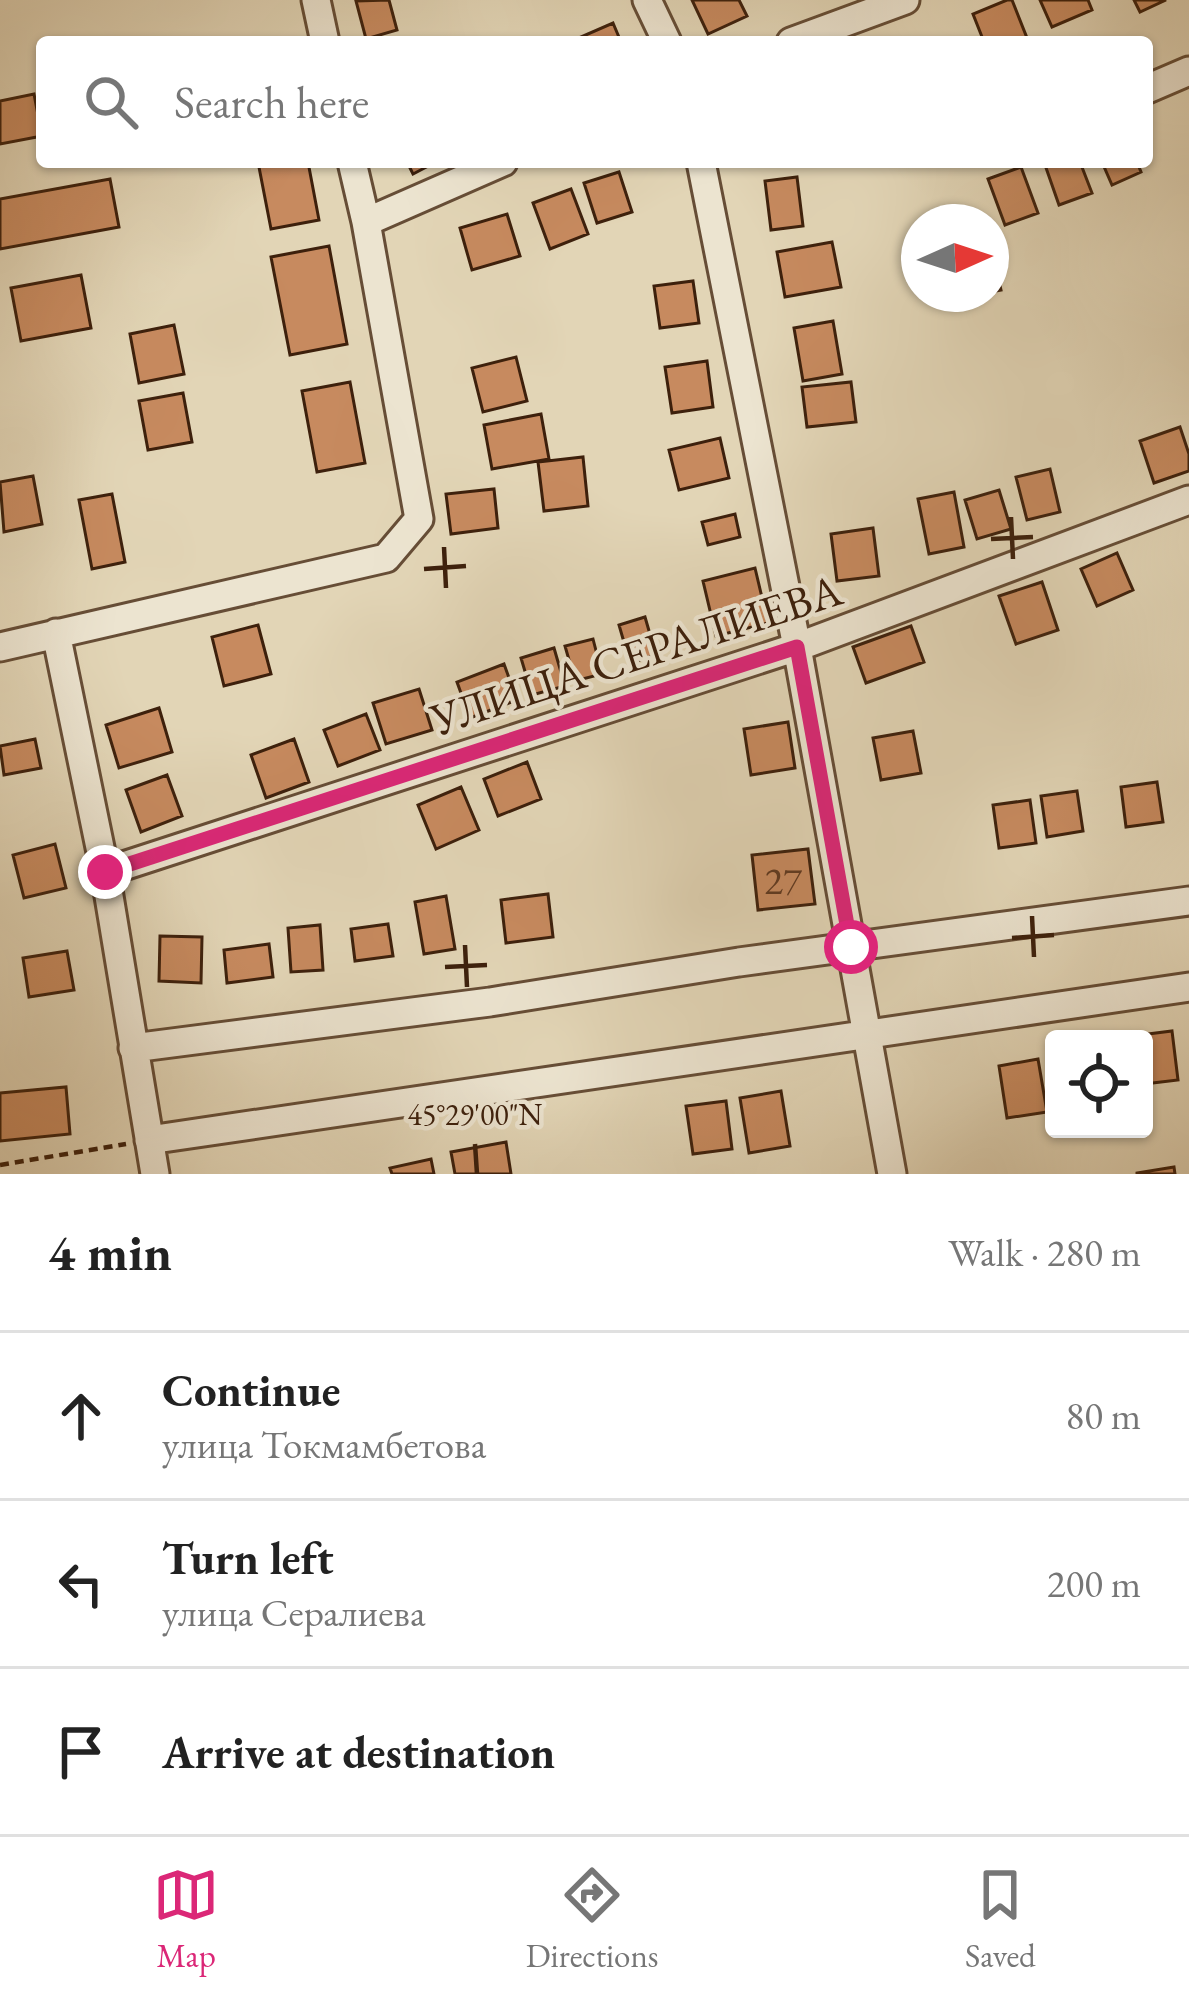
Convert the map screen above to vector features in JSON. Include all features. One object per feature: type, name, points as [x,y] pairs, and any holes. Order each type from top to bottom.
[{"type":"street","points":[[316,0],[324,36]]},
{"type":"street","points":[[647,0],[664,36]]},
{"type":"street","points":[[807,36],[905,0]]},
{"type":"street","points":[[1153,86],[1189,70]]},
{"type":"street","points":[[0,647],[386,558],[419,519],[353,168]]},
{"type":"street","points":[[366,223],[490,168]]},
{"type":"street","points":[[702,168],[797,647],[892,1174]]},
{"type":"street","name":"УЛИЦА СЕРАЛИЕВА","points":[[105,872],[797,647],[1189,500]]},
{"type":"street","points":[[56,633],[105,872],[154,1174]]},
{"type":"street","points":[[134,1048],[1189,901]]},
{"type":"street","points":[[149,1140],[1189,987]]},
{"type":"path","points":[[0,1165],[149,1140]]},
{"type":"building","points":[[389,0],[397,30],[365,36],[356,1]]},
{"type":"building","points":[[692,0],[739,0],[747,16],[708,34]]},
{"type":"building","points":[[1012,0],[1026,36],[982,36],[973,14]]},
{"type":"building","points":[[1040,0],[1088,0],[1092,10],[1052,27]]},
{"type":"building","points":[[1134,0],[1166,0],[1140,12]]},
{"type":"building","points":[[613,23],[618,36],[583,36]]},
{"type":"building","points":[[34,94],[36,137],[0,144],[0,101]]},
{"type":"building","points":[[259,168],[309,168],[319,220],[271,229]]},
{"type":"building","points":[[1021,168],[1038,213],[1009,224],[1009,204],[997,204],[988,179]]},
{"type":"building","points":[[1046,168],[1082,168],[1092,193],[1059,205]]},
{"type":"building","points":[[1105,168],[1139,168],[1141,172],[1112,185]]},
{"type":"building","points":[[619,172],[632,212],[597,223],[584,183]]},
{"type":"building","points":[[797,177],[803,226],[771,230],[765,181]]},
{"type":"building","points":[[110,179],[119,227],[0,249],[0,199]]},
{"type":"building","points":[[571,189],[588,234],[550,249],[533,203]]},
{"type":"building","points":[[507,214],[520,256],[472,270],[460,228]]},
{"type":"building","points":[[832,242],[841,287],[785,297],[777,252]]},
{"type":"building","points":[[329,246],[347,344],[290,355],[271,257]]},
{"type":"building","points":[[81,275],[91,328],[21,341],[11,288]]},
{"type":"building","points":[[693,281],[699,323],[660,328],[654,286]]},
{"type":"building","points":[[833,321],[842,374],[803,381],[794,328]]},
{"type":"building","points":[[174,325],[184,374],[139,383],[130,334]]},
{"type":"building","points":[[516,357],[527,401],[483,412],[472,368]]},
{"type":"building","points":[[707,361],[713,407],[672,413],[665,367]]},
{"type":"building","points":[[350,382],[365,463],[317,472],[302,391]]},
{"type":"building","points":[[851,382],[856,422],[807,427],[802,387]]},
{"type":"building","points":[[183,393],[192,442],[148,450],[139,401]]},
{"type":"building","points":[[541,414],[549,459],[492,469],[484,425]]},
{"type":"building","points":[[1180,427],[1189,471],[1154,483],[1140,441]]},
{"type":"building","points":[[720,438],[729,478],[679,490],[669,450]]},
{"type":"building","points":[[583,457],[588,506],[544,511],[538,462]]},
{"type":"building","points":[[1050,469],[1060,512],[1027,520],[1016,477]]},
{"type":"building","points":[[33,476],[42,524],[4,532],[0,482]]},
{"type":"building","points":[[494,489],[498,528],[451,534],[446,494]]},
{"type":"building","points":[[999,490],[1011,529],[977,539],[965,500]]},
{"type":"building","points":[[954,492],[964,547],[929,554],[918,499]]},
{"type":"building","points":[[112,494],[125,562],[92,569],[79,500]]},
{"type":"building","points":[[735,514],[740,537],[708,545],[702,522]]},
{"type":"building","points":[[873,528],[879,576],[837,581],[831,534]]},
{"type":"building","points":[[1117,553],[1133,590],[1097,606],[1081,569]]},
{"type":"building","points":[[755,568],[768,623],[716,636],[703,581]]},
{"type":"building","points":[[1042,582],[1058,630],[1016,644],[999,596]]},
{"type":"building","points":[[645,617],[656,655],[630,663],[619,625]]},
{"type":"building","points":[[258,625],[271,674],[224,686],[212,637]]},
{"type":"building","points":[[911,626],[924,662],[866,683],[853,647]]},
{"type":"building","points":[[593,639],[602,674],[575,681],[565,646]]},
{"type":"building","points":[[554,648],[565,686],[532,695],[521,658]]},
{"type":"building","points":[[504,664],[517,700],[470,718],[457,682]]},
{"type":"building","points":[[419,689],[432,730],[386,744],[373,703]]},
{"type":"building","points":[[159,708],[172,752],[119,768],[106,725]]},
{"type":"building","points":[[366,714],[380,750],[338,766],[324,730]]},
{"type":"building","points":[[788,722],[795,768],[751,775],[744,729]]},
{"type":"building","points":[[913,731],[921,773],[881,780],[873,738]]},
{"type":"building","points":[[35,739],[41,768],[4,775],[0,746]]},
{"type":"building","points":[[294,739],[309,782],[266,798],[251,755]]},
{"type":"building","points":[[527,762],[541,799],[498,816],[484,779]]},
{"type":"building","points":[[167,775],[182,816],[141,832],[126,790]]},
{"type":"building","points":[[1157,782],[1163,822],[1126,827],[1121,787]]},
{"type":"building","points":[[461,787],[479,830],[436,849],[418,805]]},
{"type":"building","points":[[1077,791],[1083,831],[1047,837],[1041,796]]},
{"type":"building","points":[[1030,800],[1036,843],[999,848],[993,805]]},
{"type":"building","points":[[55,844],[66,888],[24,898],[13,855]]},
{"type":"building","points":[[808,849],[815,904],[758,910],[752,855]]},
{"type":"building","points":[[548,894],[553,937],[506,943],[501,900]]},
{"type":"building","points":[[446,896],[455,949],[424,954],[415,902]]},
{"type":"building","points":[[388,924],[393,956],[355,961],[351,929]]},
{"type":"building","points":[[320,925],[323,970],[291,972],[288,928]]},
{"type":"building","points":[[160,936],[202,937],[201,983],[159,981]]},
{"type":"building","points":[[269,944],[273,977],[227,983],[224,950]]},
{"type":"building","points":[[67,951],[74,990],[29,997],[23,958]]},
{"type":"building","points":[[1172,1031],[1178,1080],[1153,1083],[1153,1033]]},
{"type":"building","points":[[1038,1059],[1045,1112],[1007,1118],[999,1066]]},
{"type":"building","points":[[66,1087],[70,1134],[0,1141],[0,1093]]},
{"type":"building","points":[[781,1091],[790,1146],[749,1153],[740,1098]]},
{"type":"building","points":[[726,1101],[732,1149],[693,1154],[686,1106]]},
{"type":"building","points":[[506,1142],[511,1174],[455,1174],[451,1152]]},
{"type":"building","points":[[431,1159],[434,1174],[392,1174],[390,1168]]},
{"type":"building","points":[[1174,1167],[1175,1174],[1137,1174],[1137,1173]]},
{"type":"route","points":[[105,872],[797,647],[851,947]]}]
